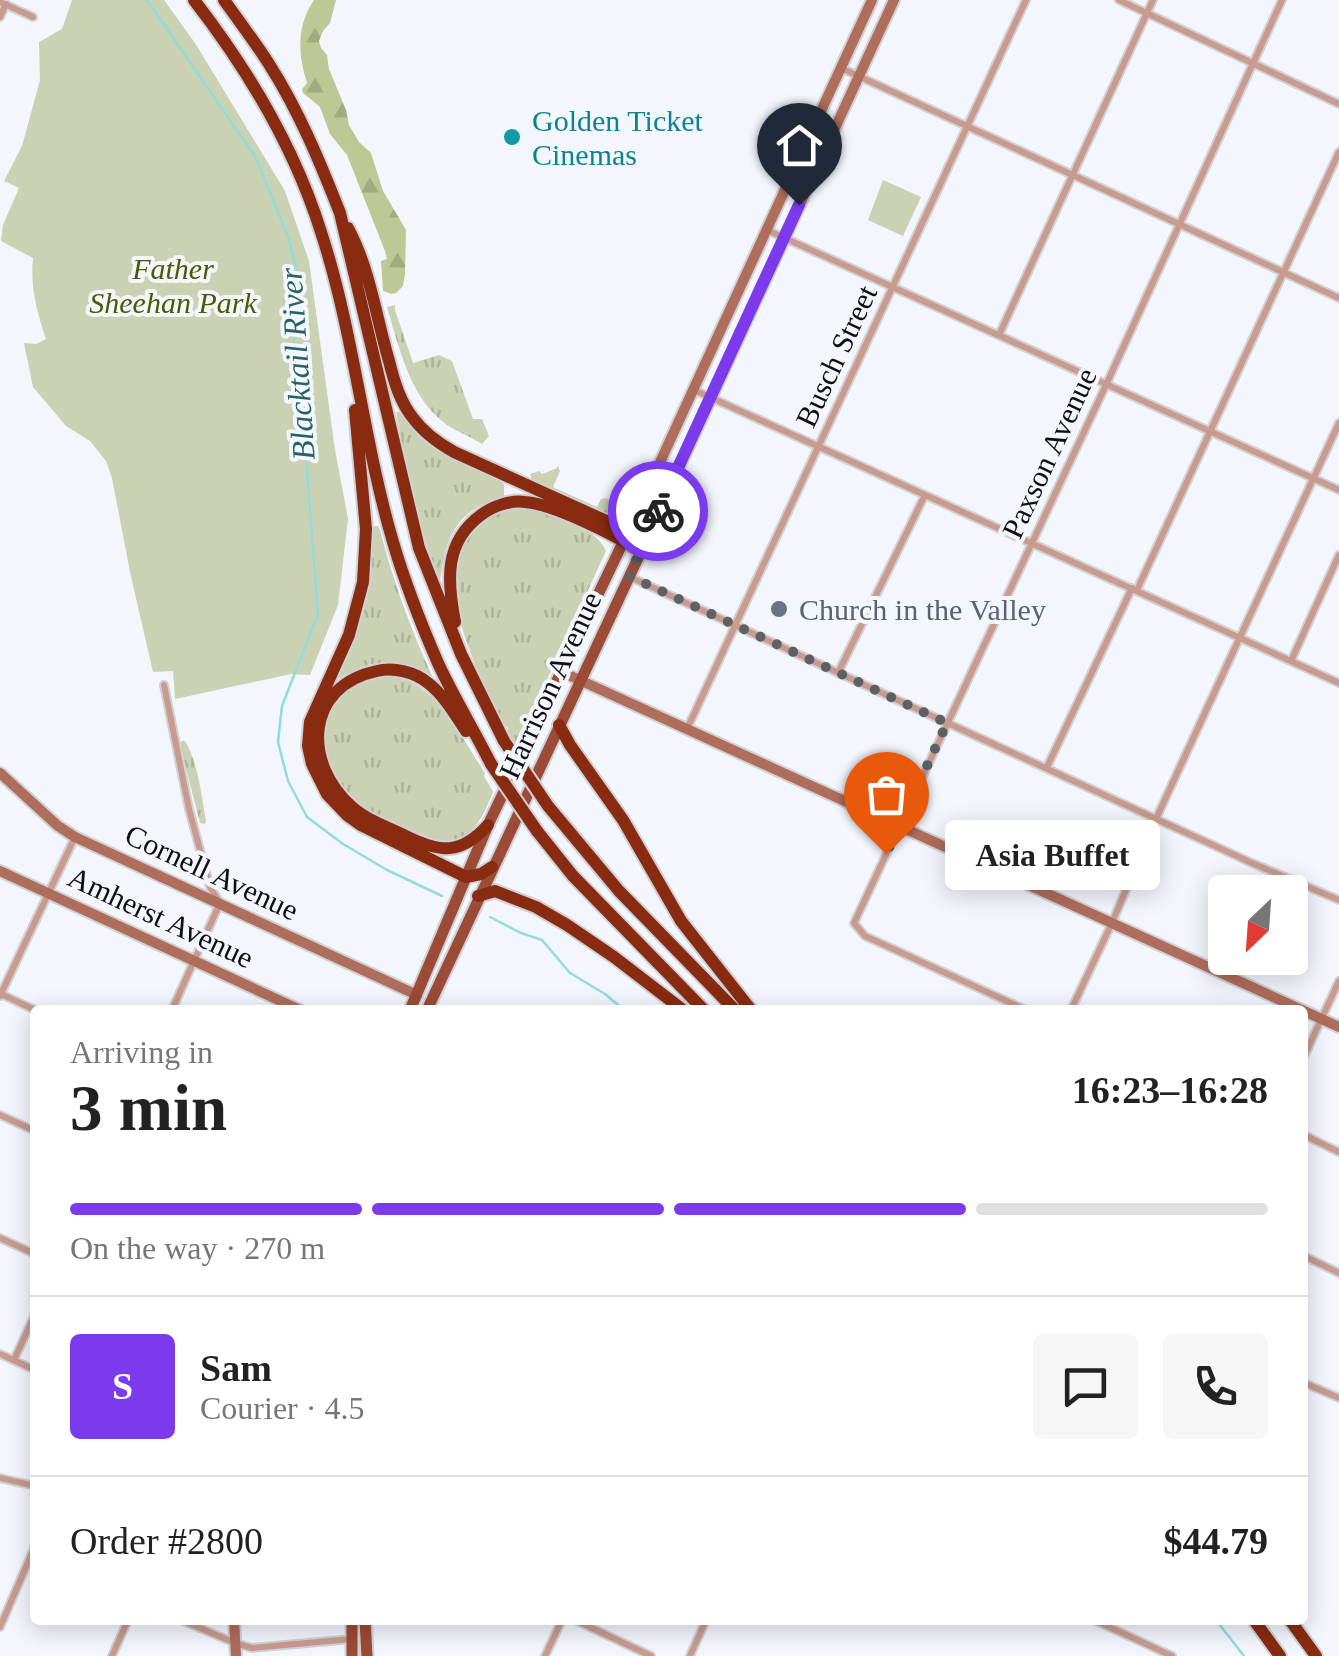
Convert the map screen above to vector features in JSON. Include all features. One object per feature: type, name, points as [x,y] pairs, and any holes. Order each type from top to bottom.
[{"type":"highway","points":[[194,0],[256,86],[290,152],[332,268],[381,496],[411,596],[439,664],[491,764]]},
{"type":"highway","points":[[224,0],[270,65],[319,159],[358,246],[394,379],[404,405],[421,428],[454,452],[644,545]]},
{"type":"highway","points":[[340,212],[419,548],[461,654],[504,741],[548,806],[619,891],[730,1005]]},
{"type":"highway","points":[[356,382],[354,414],[366,529],[363,582],[348,635],[310,722],[308,746],[312,764],[327,794],[361,825],[466,876],[492,867]]},
{"type":"highway","points":[[461,654],[449,587],[450,565],[461,536],[486,511],[520,501],[536,503],[626,536]]},
{"type":"highway","points":[[488,826],[474,840],[444,848],[424,845],[363,816],[345,800],[324,770],[319,723],[328,702],[356,676],[386,669],[405,671],[428,682],[573,876],[699,1005]]},
{"type":"highway","points":[[559,725],[623,820],[681,921],[747,1005]]},
{"type":"highway","points":[[478,896],[496,891],[536,907],[614,957],[676,1005]]},
{"type":"highway","points":[[1258,1625],[1280,1656]]},
{"type":"highway","points":[[1294,1625],[1316,1656]]},
{"type":"main road","name":"Harrison Avenue","points":[[412,1005],[488,826],[626,536]]},
{"type":"main road","name":"Harrison Avenue","points":[[428,1005],[644,545]]},
{"type":"main road","points":[[352,1656],[353,1625]]},
{"type":"main road","points":[[365,1625],[367,1656]]},
{"type":"street","name":"Harrison Avenue","points":[[626,536],[872,0]]},
{"type":"street","name":"Harrison Avenue","points":[[644,545],[894,0]]},
{"type":"street","name":"Busch Street","points":[[687,730],[1026,0]]},
{"type":"street","points":[[1119,0],[1339,104]]},
{"type":"street","points":[[998,335],[1153,0]]},
{"type":"street","name":"Paxson Avenue","points":[[1015,1005],[865,936],[854,924],[1282,0]]},
{"type":"street","points":[[0,16],[3,3],[33,17]]},
{"type":"street","points":[[841,68],[1339,298]]},
{"type":"street","points":[[1047,767],[1339,152]]},
{"type":"street","points":[[766,230],[1339,490]]},
{"type":"street","points":[[694,390],[1339,683]]},
{"type":"street","points":[[1073,1005],[1339,423]]},
{"type":"street","points":[[838,673],[924,495]]},
{"type":"street","points":[[1291,662],[1339,556]]},
{"type":"street","points":[[629,576],[1339,900]]},
{"type":"street","points":[[562,672],[1291,1005]]},
{"type":"street","points":[[164,685],[189,809],[210,887],[220,903],[174,1005]]},
{"type":"street","name":"Cornell Avenue","points":[[0,773],[75,837],[417,995]]},
{"type":"street","points":[[30,1008],[0,995],[75,837]]},
{"type":"street","name":"Amherst Avenue","points":[[0,871],[289,1005]]},
{"type":"street","points":[[1308,1048],[1339,982]]},
{"type":"street","points":[[1308,1013],[1339,1026]]},
{"type":"street","points":[[0,1115],[30,1130]]},
{"type":"street","points":[[1308,1137],[1339,1152]]},
{"type":"street","points":[[0,1238],[30,1252]]},
{"type":"street","points":[[1308,1258],[1339,1272]]},
{"type":"street","points":[[14,1360],[30,1325]]},
{"type":"street","points":[[0,1354],[30,1368]]},
{"type":"street","points":[[1308,1385],[1339,1398]]},
{"type":"street","points":[[0,1478],[30,1485]]},
{"type":"street","points":[[0,1627],[30,1558]]},
{"type":"street","points":[[112,1656],[126,1625]]},
{"type":"street","points":[[193,1625],[252,1648],[354,1638]]},
{"type":"street","points":[[232,1656],[234,1625]]},
{"type":"street","points":[[545,1656],[560,1625]]},
{"type":"street","points":[[586,1625],[652,1656]]},
{"type":"street","points":[[690,1656],[704,1625]]},
{"type":"street","points":[[1105,1625],[1172,1656]]},
{"type":"green space","name":"Father Sheehan Park","points":[[72,0],[164,0],[195,43],[285,191],[309,261],[348,519],[338,605],[310,675],[291,674],[175,699],[173,671],[153,672],[106,461],[90,441],[66,426],[33,387],[24,343],[36,344],[46,339],[35,299],[33,258],[1,241],[3,225],[19,188],[4,181],[22,146],[40,80],[39,42],[62,29]]},
{"type":"green space","points":[[314,0],[336,0],[330,23],[319,41],[321,48],[327,55],[349,125],[371,153],[383,191],[406,230],[405,274],[403,286],[396,293],[383,291],[381,261],[387,259],[385,251],[347,155],[330,134],[320,107],[303,93],[307,83],[302,62],[302,30]]},
{"type":"green space","points":[[883,180],[921,197],[903,236],[868,220]]},
{"type":"green space","points":[[395,305],[413,363],[439,355],[452,361],[473,419],[482,419],[489,436],[482,444],[434,414],[415,387],[387,307]]},
{"type":"green space","points":[[396,412],[426,443],[504,485],[504,496],[474,509],[456,527],[440,582],[410,488]]},
{"type":"green space","points":[[558,466],[560,471],[553,487],[597,507],[606,498],[622,507],[618,516],[532,480],[530,474],[542,474]]},
{"type":"green space","points":[[524,507],[582,528],[601,542],[606,551],[516,747],[489,696],[463,630],[455,596],[455,565],[464,538],[486,518]]},
{"type":"green space","points":[[375,526],[380,530],[403,605],[433,678],[407,665],[387,662],[362,667],[340,678],[337,675],[367,598]]},
{"type":"green space","points":[[391,675],[422,689],[447,714],[493,792],[476,826],[459,840],[433,841],[386,821],[349,796],[330,773],[323,740],[329,712],[347,690],[375,677]]},
{"type":"green space","points":[[184,740],[196,767],[205,824],[200,823],[181,749]]},
{"type":"waterway","name":"Blacktail River","points":[[147,0],[256,158],[288,237],[298,276],[294,341],[318,614],[282,706],[278,742],[288,781],[307,817],[343,844],[442,896]]},
{"type":"waterway","points":[[490,917],[542,940],[570,973],[618,1005]]},
{"type":"waterway","points":[[1220,1625],[1244,1656]]},
{"type":"way so far","points":[[658,511],[629,576],[947,723],[886,854]]},
{"type":"place","name":"Golden Ticket Cinemas","points":[[512,137]]},
{"type":"place","name":"Church in the Valley","points":[[779,609]]},
{"type":"place","name":"Asia Buffet","points":[[886,854]]},
{"type":"route","points":[[658,511],[799,205]]}]
